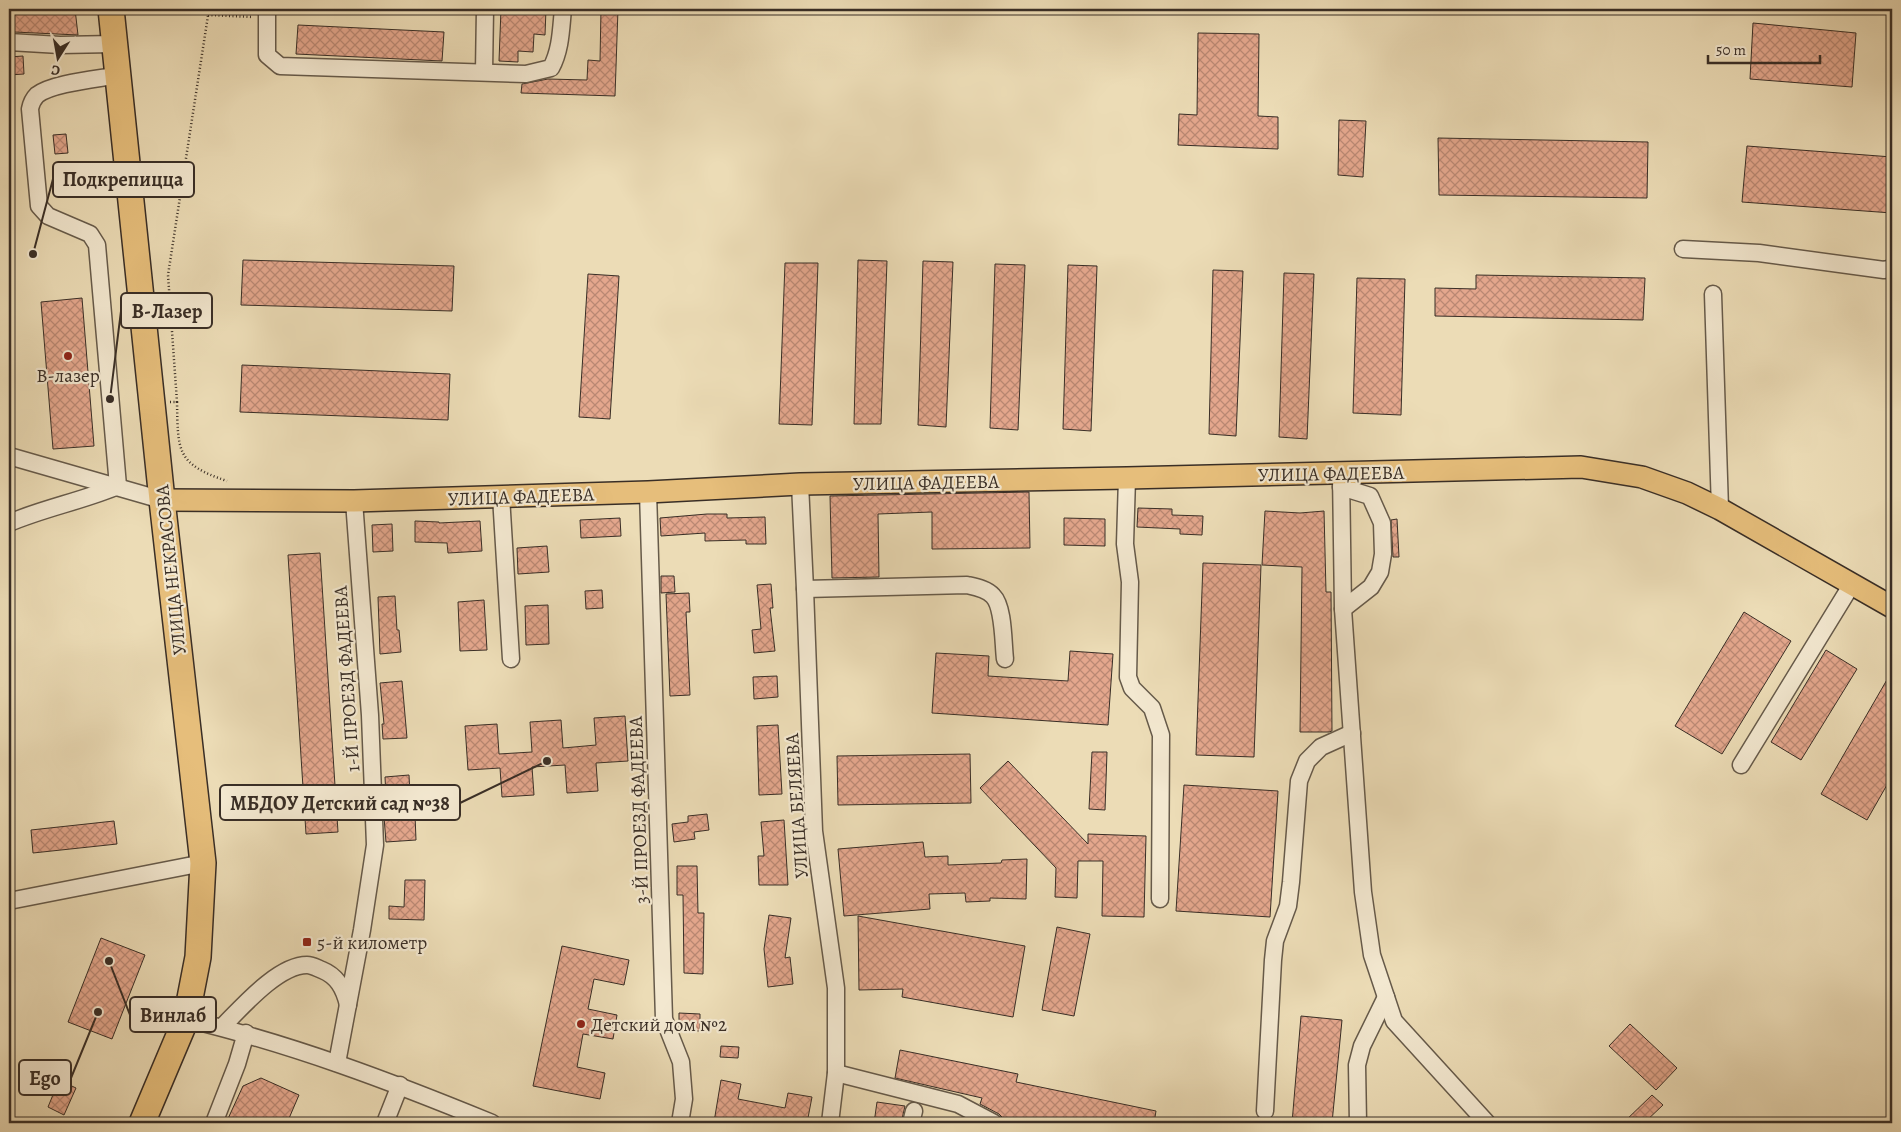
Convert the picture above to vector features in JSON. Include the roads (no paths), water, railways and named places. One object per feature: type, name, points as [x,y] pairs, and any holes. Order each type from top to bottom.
[{"type":"highway","name":"УЛИЦА НЕКРАСОВА","points":[[111,9],[162,500],[203,863],[198,958],[186,1018],[142,1123]]},
{"type":"main road","name":"УЛИЦА ФАДЕЕВА","points":[[162,500],[354,501],[648,492],[800,484],[1127,478],[1341,480],[1581,467],[1642,476],[1687,493],[1720,509],[1892,607]]},
{"type":"street","points":[[484,72],[485,9]]},
{"type":"street","points":[[267,13],[267,55],[280,66],[526,74],[551,68],[556,60],[562,9]]},
{"type":"street","points":[[9,42],[60,46],[114,44]]},
{"type":"street","points":[[118,486],[96,245],[90,234],[48,216],[39,206],[30,109],[32,101],[38,94],[62,85],[119,75]]},
{"type":"street","points":[[1683,249],[1759,253],[1884,270],[1892,268]]},
{"type":"street","points":[[1713,294],[1720,509]]},
{"type":"street","points":[[9,456],[162,500]]},
{"type":"street","points":[[1127,478],[1125,544],[1130,582],[1128,677],[1132,688],[1152,708],[1161,735],[1160,899]]},
{"type":"street","points":[[1343,609],[1371,587],[1380,572],[1383,554],[1382,524],[1370,496],[1341,480],[1343,609],[1363,892],[1372,955],[1394,1021],[1487,1123]]},
{"type":"street","name":"УЛИЦА БЕЛЯЕВА","points":[[800,484],[806,589],[814,831],[836,988],[836,1073],[830,1123]]},
{"type":"street","points":[[9,523],[32,513],[97,495],[118,486]]},
{"type":"street","name":"3-Й ПРОЕЗД ФАДЕЕВА","points":[[648,492],[664,1019],[681,1062],[684,1100],[680,1123]]},
{"type":"street","points":[[501,496],[511,659]]},
{"type":"street","name":"1-Й ПРОЕЗД ФАДЕЕВА","points":[[337,1063],[375,845],[370,715],[354,501]]},
{"type":"street","points":[[1741,765],[1852,584]]},
{"type":"street","points":[[806,589],[967,585],[983,589],[994,596],[1000,608],[1005,659]]},
{"type":"street","points":[[1265,1111],[1273,960],[1275,942],[1288,906],[1299,781],[1307,761],[1321,747],[1352,734]]},
{"type":"street","points":[[9,901],[203,863]]},
{"type":"street","points":[[222,1027],[254,995],[273,980],[290,969],[300,966],[309,965],[330,973],[338,981],[348,1005]]},
{"type":"street","points":[[1358,1123],[1357,1065],[1362,1046],[1386,998]]},
{"type":"street","points":[[186,1018],[246,1033],[337,1063],[400,1085],[492,1123]]},
{"type":"street","points":[[214,1123],[237,1064],[246,1033]]},
{"type":"street","points":[[836,1073],[958,1104],[994,1123]]},
{"type":"street","points":[[385,1123],[400,1085]]},
{"type":"place","name":"Подкрепицца","points":[[33,254]]},
{"type":"place","name":"В-лазер","points":[[68,356]]},
{"type":"place","name":"В-Лазер","points":[[110,399]]},
{"type":"place","name":"МБДОУ Детский сад №38","points":[[547,761]]},
{"type":"place","name":"5-й километр","points":[[307,942]]},
{"type":"place","name":"Винлаб","points":[[109,961]]},
{"type":"place","name":"Ego","points":[[98,1012]]},
{"type":"place","name":"Детский дом №2","points":[[581,1024]]}]
